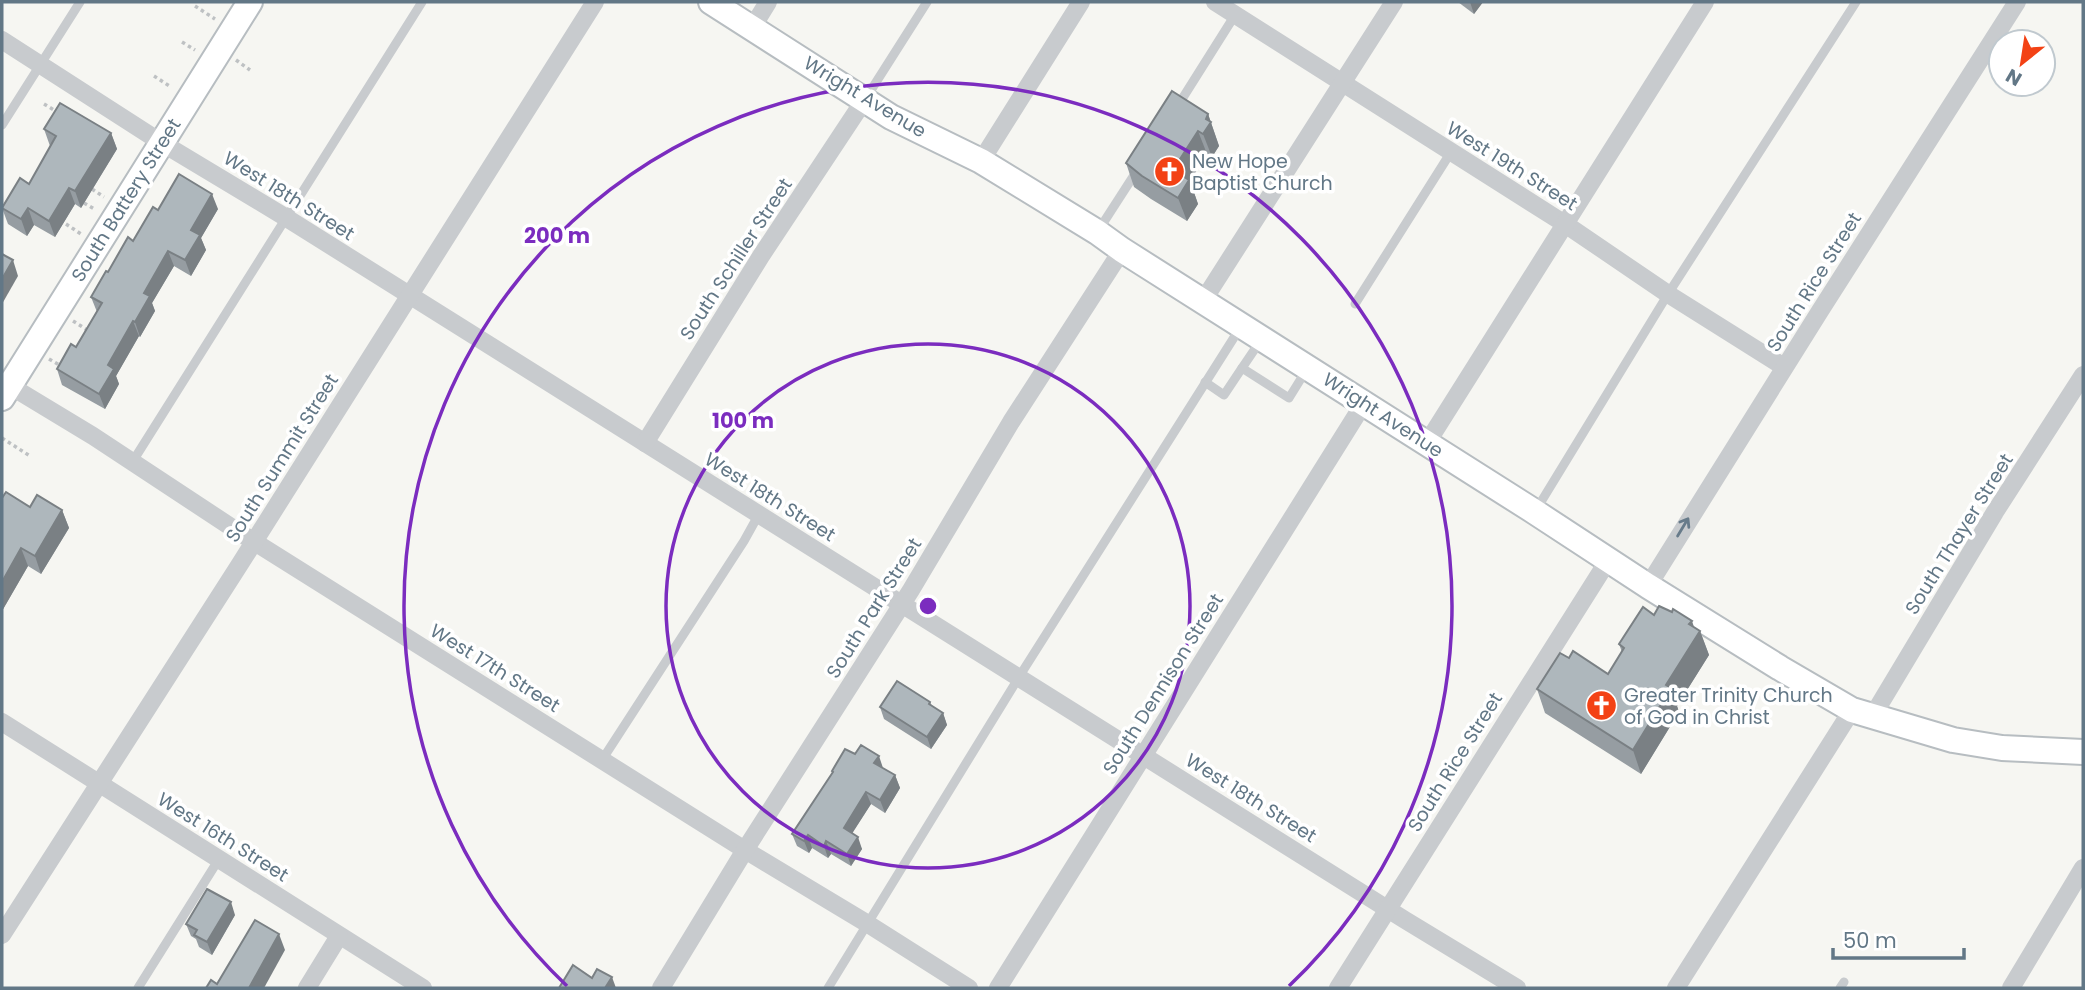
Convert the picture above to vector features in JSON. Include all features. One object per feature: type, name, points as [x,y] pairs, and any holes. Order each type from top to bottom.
[{"type":"main road","name":"South Battery Street","points":[[5,388],[250,2]]},
{"type":"main road","name":"Wright Avenue","points":[[711,2],[891,117],[981,161],[1097,232],[1648,586],[1780,668],[1862,713],[1953,740],[2002,748],[2083,752]]},
{"type":"street","name":"South Summit Street","points":[[2,935],[254,542],[594,2]]},
{"type":"street","points":[[752,28],[768,2]]},
{"type":"street","points":[[981,161],[1081,2]]},
{"type":"street","name":"West 19th Street","points":[[1215,2],[1565,224],[1668,294],[1784,367]]},
{"type":"street","points":[[1203,301],[1394,2]]},
{"type":"street","points":[[1427,443],[1705,2]]},
{"type":"street","name":"South Rice Street","points":[[1648,586],[2017,2]]},
{"type":"street","name":"West 18th Street","points":[[2,40],[162,143],[285,216],[1517,988]]},
{"type":"street","name":"South Schiller Street","points":[[645,443],[761,256],[865,99]]},
{"type":"street","name":"South Park Street","points":[[661,988],[745,850],[902,604],[1012,422],[1122,250]]},
{"type":"street","name":"South Thayer Street","points":[[1676,988],[1862,713],[2083,375]]},
{"type":"street","name":"West 17th Street","points":[[5,388],[133,461],[254,542],[968,988]]},
{"type":"street","name":"South Dennison Street","points":[[998,988],[1364,403]]},
{"type":"street","name":"South Rice Street","points":[[1338,988],[1609,559]]},
{"type":"street","name":"West 16th Street","points":[[2,722],[423,988]]},
{"type":"street","points":[[2011,988],[2083,868]]},
{"type":"street","points":[[307,988],[339,936]]},
{"type":"lane","points":[[2,125],[80,2]]},
{"type":"lane","points":[[133,461],[422,2]]},
{"type":"lane","points":[[865,99],[927,2]]},
{"type":"lane","points":[[1535,512],[1668,294],[1856,2]]},
{"type":"lane","points":[[1175,111],[1235,15]]},
{"type":"lane","points":[[1355,304],[1451,152]]},
{"type":"lane","points":[[1097,232],[1146,157]]},
{"type":"lane","points":[[1205,382],[1224,395],[1242,368],[1252,332]]},
{"type":"lane","points":[[828,988],[1019,677],[1205,382],[1252,332]]},
{"type":"lane","points":[[1242,368],[1289,398],[1309,368]]},
{"type":"lane","points":[[602,760],[759,514]]},
{"type":"lane","points":[[138,988],[219,859]]},
{"type":"path","points":[[182,42],[195,50]]},
{"type":"path","points":[[154,76],[171,87]]},
{"type":"path","points":[[44,104],[66,118]]},
{"type":"path","points":[[73,321],[90,332]]},
{"type":"path","points":[[49,359],[69,370]]},
{"type":"path","points":[[2,438],[30,456]]},
{"type":"building","points":[[1172,91],[1208,114],[1206,119],[1211,122],[1203,134],[1198,131],[1173,170],[1189,180],[1178,198],[1126,163]]},
{"type":"building","points":[[60,103],[111,133],[75,191],[69,188],[49,221],[28,208],[21,219],[2,208],[20,178],[29,184],[56,136],[44,129]]},
{"type":"building","points":[[179,174],[212,194],[191,230],[200,235],[185,260],[168,251],[144,293],[150,296],[108,365],[114,369],[99,394],[57,369],[71,344],[76,347],[102,303],[91,297],[106,271],[108,272],[128,237],[133,241],[153,207],[158,210]]},
{"type":"building","points":[[2,254],[13,260],[2,279]]},
{"type":"building","points":[[6,492],[30,507],[37,495],[62,510],[35,556],[21,548],[2,582],[2,498]]},
{"type":"building","points":[[1659,606],[1672,612],[1673,609],[1692,621],[1689,624],[1700,631],[1666,685],[1671,688],[1633,750],[1537,689],[1560,653],[1569,658],[1573,651],[1608,674],[1624,648],[1619,644],[1643,607],[1654,615]]},
{"type":"building","points":[[897,681],[943,713],[927,737],[880,707]]},
{"type":"building","points":[[861,745],[879,756],[874,763],[895,775],[880,800],[866,792],[844,828],[858,837],[847,854],[826,841],[824,846],[808,835],[804,841],[792,834],[845,749],[855,754]]},
{"type":"building","points":[[207,889],[231,902],[207,942],[194,935],[197,930],[186,924]]},
{"type":"building","points":[[255,920],[279,934],[249,988],[206,988],[211,980],[217,984]]},
{"type":"building","points":[[573,965],[592,978],[597,969],[612,977],[605,988],[559,988]]},
{"type":"place","name":"New Hope Baptist Church","points":[[1169,172]]},
{"type":"place","name":"Greater Trinity Church of God in Christ","points":[[1601,706]]}]
